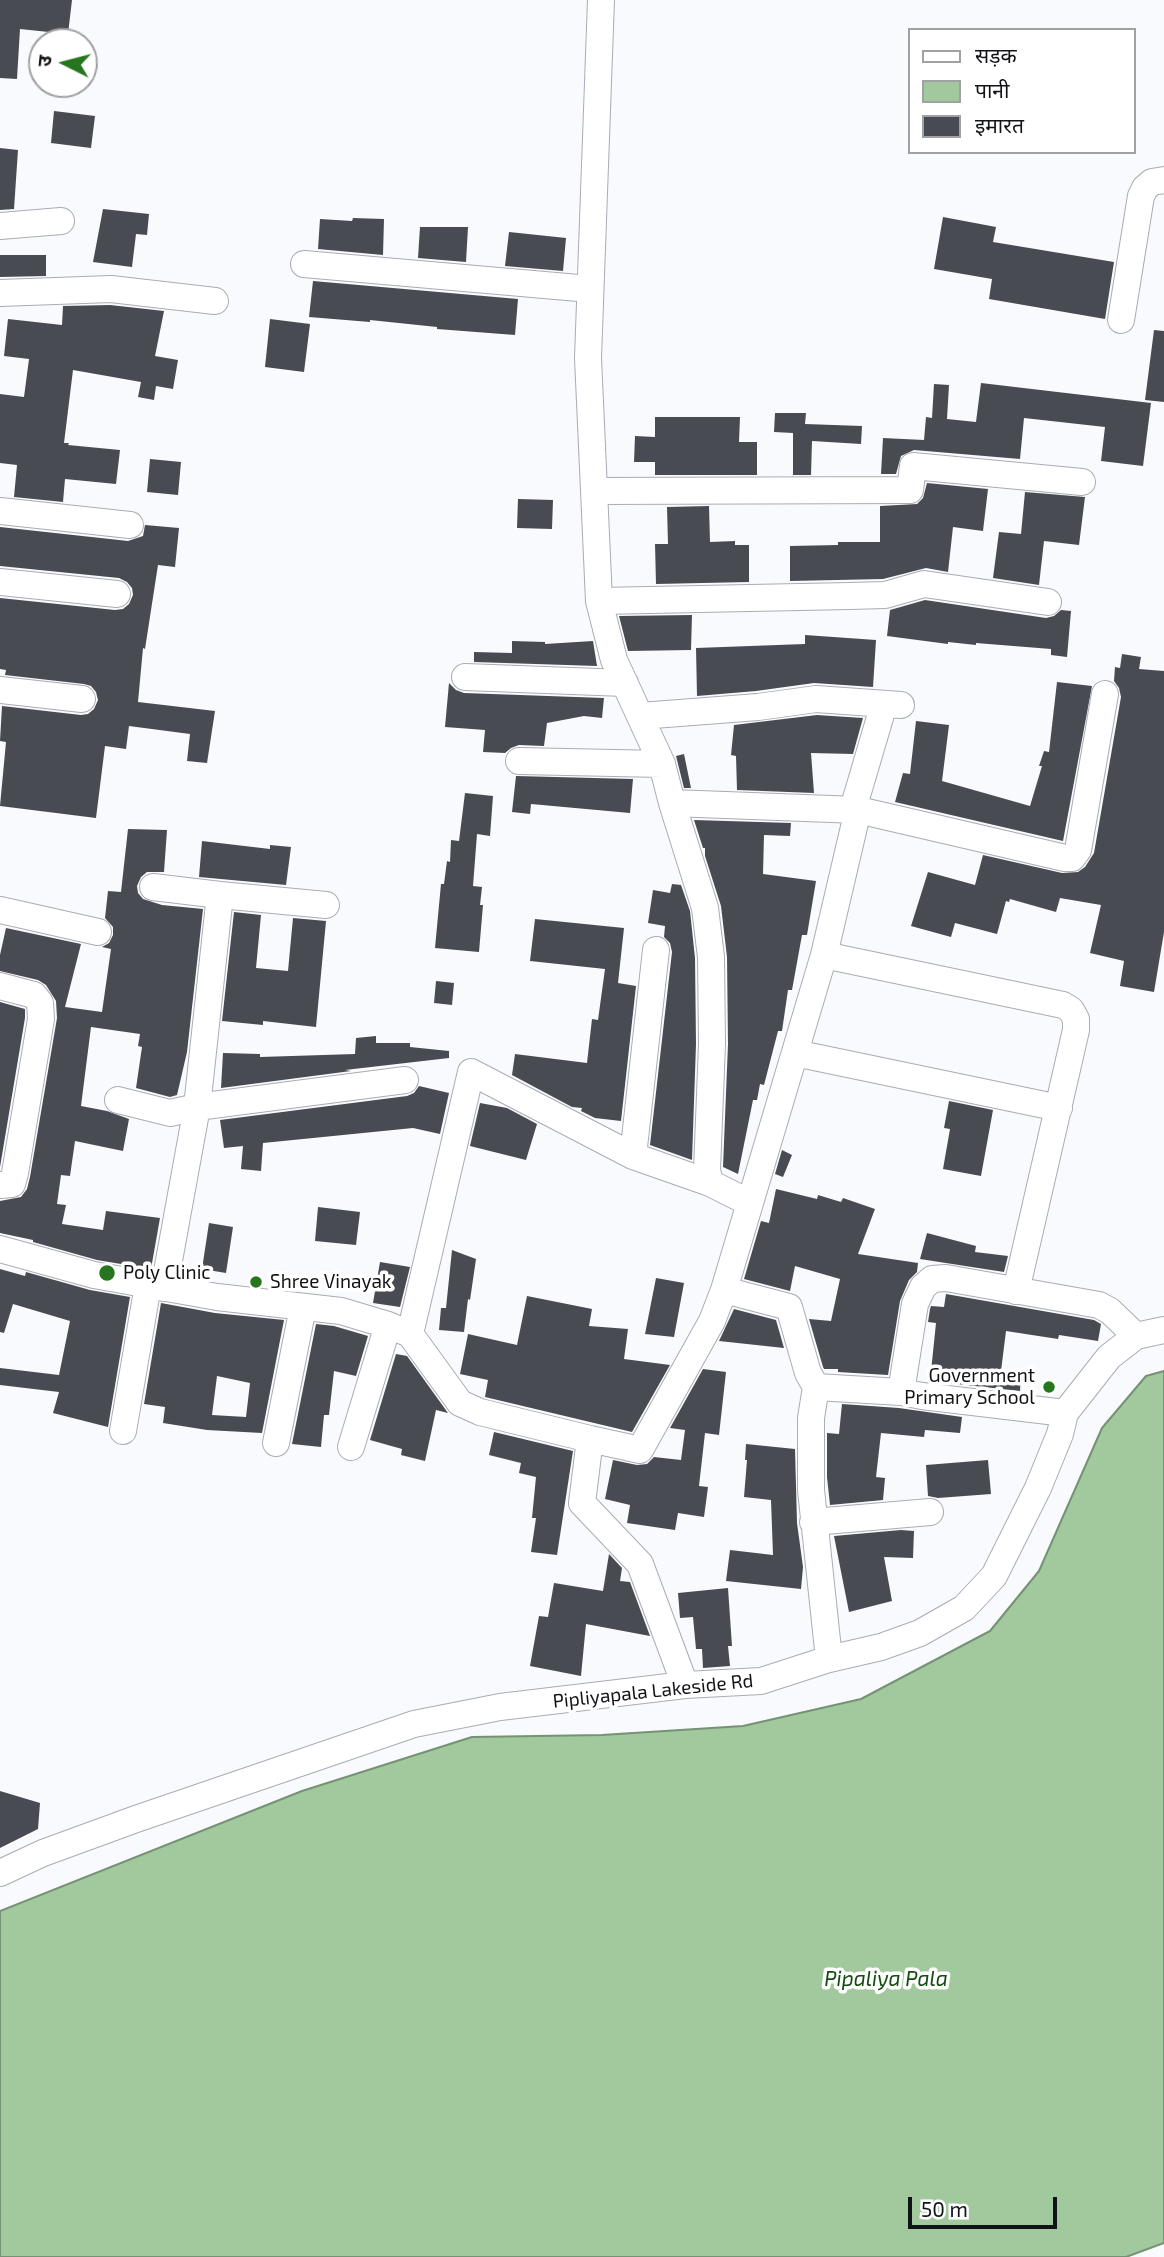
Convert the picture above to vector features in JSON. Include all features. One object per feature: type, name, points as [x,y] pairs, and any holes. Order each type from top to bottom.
[{"type":"street","points":[[601,0],[588,358],[599,601],[614,660],[662,764],[705,908],[711,957],[712,1044],[707,1170],[710,1183]]},
{"type":"street","points":[[1121,320],[1141,196],[1152,182],[1164,180]]},
{"type":"street","points":[[0,226],[61,221]]},
{"type":"street","points":[[304,264],[590,289]]},
{"type":"street","points":[[0,293],[100,289],[215,301]]},
{"type":"street","points":[[595,491],[910,490],[913,466],[1082,482]]},
{"type":"street","points":[[0,511],[130,524]]},
{"type":"street","points":[[0,582],[117,594]]},
{"type":"street","points":[[599,601],[886,595],[924,584],[1048,602]]},
{"type":"street","points":[[465,677],[625,684]]},
{"type":"street","points":[[0,690],[82,699]]},
{"type":"street","points":[[672,803],[856,810],[1072,858],[1078,850],[1105,694]]},
{"type":"street","points":[[0,1249],[94,1275],[156,1287],[341,1311],[399,1329],[460,1403],[480,1412],[640,1450],[712,1321],[724,1290],[824,955],[856,810],[892,704],[816,699],[758,707],[640,716]]},
{"type":"street","points":[[519,761],[662,764]]},
{"type":"street","points":[[153,887],[326,905]]},
{"type":"street","points":[[123,1431],[197,1107],[220,895]]},
{"type":"street","points":[[1,913],[98,932]]},
{"type":"street","points":[[633,1156],[656,950]]},
{"type":"street","points":[[824,955],[1063,1005],[1071,1010],[1076,1019],[1076,1030],[1016,1291]]},
{"type":"street","points":[[0,986],[34,995],[40,1003],[41,1019],[15,1173],[12,1184],[0,1185]]},
{"type":"street","points":[[795,1053],[1059,1108]]},
{"type":"street","points":[[351,1447],[399,1329],[471,1072],[633,1156],[710,1183],[750,1203]]},
{"type":"street","points":[[118,1100],[170,1113],[197,1107],[405,1080]]},
{"type":"street","points":[[901,1392],[915,1304],[923,1287],[932,1279],[946,1278],[1099,1305],[1110,1311],[1136,1336]]},
{"type":"street","points":[[724,1290],[789,1307],[808,1373],[817,1387],[811,1418],[813,1522],[829,1658]]},
{"type":"street","points":[[276,1443],[303,1307]]},
{"type":"street","name":"Pipliyapala Lakeside Rd","points":[[0,1873],[43,1853],[414,1724],[500,1707],[685,1685],[761,1681],[829,1658],[881,1647],[920,1633],[964,1608],[994,1576],[1038,1488],[1060,1434],[1065,1413],[1110,1357],[1136,1336],[1164,1330]]},
{"type":"street","points":[[817,1387],[901,1392],[1065,1413]]},
{"type":"street","points":[[590,1439],[582,1503],[640,1564],[685,1685]]},
{"type":"street","points":[[813,1522],[930,1512]]},
{"type":"water","name":"Pipaliya Pala","points":[[1164,1371],[1164,2243],[1126,2257],[0,2257],[0,1911],[302,1791],[472,1737],[602,1735],[743,1726],[861,1699],[990,1631],[1039,1571],[1102,1428],[1146,1376]]},
{"type":"building","points":[[0,0],[72,0],[69,28],[20,29],[17,79],[0,78]]},
{"type":"building","points":[[54,111],[95,116],[91,148],[51,143]]},
{"type":"building","points":[[0,148],[18,150],[14,209],[0,210]]},
{"type":"building","points":[[103,209],[149,214],[147,235],[136,234],[132,267],[93,262]]},
{"type":"building","points":[[943,217],[996,227],[993,242],[1114,262],[1105,319],[989,299],[992,279],[934,269]]},
{"type":"building","points":[[353,218],[384,219],[383,255],[318,249],[320,219],[352,221]]},
{"type":"building","points":[[420,227],[468,227],[466,262],[418,258]]},
{"type":"building","points":[[509,232],[566,238],[563,271],[505,266]]},
{"type":"building","points":[[0,255],[46,255],[46,276],[0,277]]},
{"type":"building","points":[[313,281],[518,299],[515,335],[370,320],[309,317]]},
{"type":"building","points":[[110,305],[164,311],[155,356],[178,360],[173,389],[156,386],[154,400],[138,397],[141,382],[73,370],[64,443],[120,450],[116,484],[65,479],[63,502],[14,497],[17,465],[0,463],[0,394],[24,397],[29,359],[4,356],[8,319],[62,325],[63,306]]},
{"type":"building","points":[[270,319],[310,324],[304,372],[265,367]]},
{"type":"building","points":[[1154,330],[1164,331],[1164,402],[1145,400]]},
{"type":"building","points":[[981,383],[1151,403],[1143,466],[1101,461],[1105,427],[1024,418],[1020,459],[914,450],[901,456],[896,474],[881,474],[883,438],[924,440],[926,417],[932,418],[934,384],[949,385],[947,419],[976,422]]},
{"type":"building","points":[[775,413],[806,413],[805,424],[862,426],[861,444],[812,441],[811,475],[793,475],[793,433],[774,432]]},
{"type":"building","points":[[655,417],[740,417],[739,442],[757,442],[757,475],[655,475],[655,462],[634,462],[635,436],[655,437]]},
{"type":"building","points":[[150,459],[181,462],[178,495],[147,492]]},
{"type":"building","points":[[927,483],[988,489],[983,531],[953,527],[948,572],[926,568],[883,579],[790,581],[790,546],[880,542],[880,506],[917,504],[923,498]]},
{"type":"building","points":[[1025,492],[1085,497],[1079,545],[1044,541],[1039,585],[993,578],[999,532],[1021,534]]},
{"type":"building","points":[[518,499],[553,500],[552,529],[517,528]]},
{"type":"building","points":[[709,506],[710,542],[735,541],[735,545],[749,545],[749,582],[656,584],[655,544],[668,544],[667,507]]},
{"type":"building","points":[[145,525],[179,528],[175,567],[158,565],[145,649],[143,648],[138,702],[215,711],[207,763],[187,761],[190,734],[129,726],[126,749],[105,746],[96,818],[0,806],[6,742],[0,741],[2,706],[81,715],[94,709],[98,700],[91,686],[84,684],[5,675],[6,670],[0,669],[0,598],[115,610],[123,609],[129,604],[133,595],[132,588],[119,578],[0,566],[0,527],[128,541],[143,536]]},
{"type":"building","points":[[925,600],[1046,618],[1061,610],[1071,611],[1067,657],[1051,655],[1051,649],[976,643],[948,644],[887,636],[890,610]]},
{"type":"building","points":[[692,615],[691,650],[628,651],[619,616]]},
{"type":"building","points":[[805,635],[876,640],[873,687],[814,683],[697,696],[696,648],[805,644]]},
{"type":"building","points":[[512,641],[545,644],[593,641],[597,666],[474,662],[474,652],[512,653]]},
{"type":"building","points":[[1122,654],[1141,657],[1139,669],[1164,671],[1164,932],[1154,992],[1120,986],[1124,961],[1090,953],[1101,905],[1060,898],[1056,912],[1010,899],[1009,902],[1006,901],[997,934],[955,923],[951,937],[911,926],[928,872],[975,885],[983,855],[1062,873],[1078,872],[1085,867],[1094,853],[1121,697],[1114,681],[1115,667],[1120,668]]},
{"type":"building","points":[[1057,682],[1092,686],[1063,841],[895,802],[903,773],[910,774],[916,721],[949,725],[942,781],[1030,806],[1044,751],[1049,752]]},
{"type":"building","points":[[449,683],[464,693],[604,698],[602,718],[584,716],[547,723],[544,746],[519,745],[505,753],[483,752],[485,730],[445,727]]},
{"type":"building","points":[[817,715],[863,718],[853,754],[811,753],[814,793],[737,790],[736,756],[731,755],[734,725]]},
{"type":"building","points":[[684,754],[691,788],[684,788],[676,756]]},
{"type":"building","points":[[516,776],[633,779],[630,813],[531,804],[530,814],[512,812]]},
{"type":"building","points":[[465,793],[493,796],[490,836],[477,834],[473,886],[482,887],[479,952],[435,948],[441,884],[444,884],[447,861],[450,862],[451,840],[459,841]]},
{"type":"building","points":[[694,820],[791,823],[790,836],[764,835],[763,874],[816,881],[807,935],[802,935],[792,990],[788,990],[782,1031],[778,1031],[764,1085],[760,1084],[757,1100],[753,1100],[738,1174],[723,1167],[728,1044],[727,957],[721,906],[705,856],[705,848]]},
{"type":"building","points":[[128,829],[167,830],[164,872],[147,872],[141,877],[137,886],[143,899],[162,905],[203,909],[187,1052],[177,1095],[170,1097],[136,1088],[142,1047],[138,1046],[140,1034],[91,1027],[81,1106],[129,1119],[123,1151],[75,1141],[70,1176],[61,1175],[57,1204],[66,1205],[62,1224],[103,1230],[106,1211],[160,1218],[151,1269],[97,1260],[33,1240],[0,1233],[0,1201],[21,1197],[27,1189],[57,1018],[56,1001],[46,985],[38,980],[0,971],[0,955],[6,928],[81,944],[65,1007],[102,1012],[111,949],[102,947],[109,943],[113,935],[113,927],[105,918],[108,891],[121,892]]},
{"type":"building","points":[[202,841],[270,849],[270,845],[291,847],[286,885],[199,877]]},
{"type":"building","points":[[672,884],[681,885],[690,911],[695,958],[696,1044],[692,1160],[650,1145],[672,952],[670,943],[664,937],[665,926],[648,923],[653,890],[670,893]]},
{"type":"building","points":[[234,912],[261,915],[256,968],[288,971],[293,918],[326,921],[316,1027],[263,1021],[263,1025],[222,1021]]},
{"type":"building","points":[[535,919],[624,928],[618,983],[636,986],[621,1121],[595,1118],[581,1111],[582,1108],[572,1107],[512,1075],[515,1054],[587,1063],[592,1019],[598,1020],[605,969],[530,961]]},
{"type":"building","points":[[436,981],[454,983],[452,1005],[434,1003]]},
{"type":"building","points":[[0,1002],[25,1009],[25,1018],[0,1167]]},
{"type":"building","points":[[376,1036],[376,1043],[410,1043],[410,1047],[449,1051],[449,1058],[221,1088],[223,1053],[260,1054],[260,1057],[355,1054],[356,1038]]},
{"type":"building","points":[[419,1086],[449,1093],[440,1134],[413,1128],[263,1143],[261,1171],[241,1169],[243,1146],[224,1148],[220,1120],[407,1096],[414,1093]]},
{"type":"building","points":[[949,1101],[993,1110],[981,1176],[943,1169],[950,1129],[944,1128]]},
{"type":"building","points":[[480,1103],[507,1108],[537,1124],[526,1160],[470,1146]]},
{"type":"building","points":[[782,1150],[792,1155],[783,1177],[775,1174]]},
{"type":"building","points":[[776,1189],[817,1199],[818,1195],[841,1202],[843,1198],[875,1209],[858,1254],[918,1263],[917,1272],[909,1280],[900,1301],[888,1375],[824,1369],[809,1319],[831,1321],[840,1279],[795,1266],[790,1291],[744,1279],[761,1221],[769,1223]]},
{"type":"building","points":[[318,1207],[360,1212],[356,1245],[315,1241]]},
{"type":"building","points":[[209,1223],[233,1227],[226,1273],[202,1269]]},
{"type":"building","points":[[927,1233],[976,1246],[975,1252],[1008,1256],[1004,1272],[920,1259]]},
{"type":"building","points":[[452,1250],[476,1259],[464,1332],[439,1330],[441,1308],[446,1308]]},
{"type":"building","points":[[380,1262],[410,1267],[400,1307],[373,1303]]},
{"type":"building","points":[[0,1269],[25,1276],[26,1272],[90,1290],[130,1297],[108,1427],[53,1413],[59,1392],[0,1385],[0,1368],[59,1375],[70,1321],[13,1304],[4,1333],[0,1332]]},
{"type":"building","points":[[656,1278],[684,1283],[674,1337],[645,1334]]},
{"type":"building","points":[[946,1294],[1094,1320],[1101,1324],[1098,1341],[1059,1335],[1058,1339],[1006,1331],[1001,1371],[1021,1372],[1020,1391],[930,1381],[936,1323],[928,1322],[930,1309],[931,1306],[944,1307]]},
{"type":"building","points":[[527,1296],[592,1309],[589,1326],[628,1329],[624,1359],[670,1365],[632,1432],[485,1397],[488,1380],[460,1374],[468,1334],[517,1345]]},
{"type":"building","points":[[161,1303],[215,1313],[284,1320],[262,1433],[207,1430],[163,1423],[165,1407],[144,1404]],"holes":[[[217,1376],[250,1383],[246,1417],[212,1415]]]},
{"type":"building","points":[[734,1309],[776,1320],[784,1348],[719,1341]]},
{"type":"building","points":[[316,1324],[368,1336],[356,1376],[334,1371],[329,1415],[324,1415],[321,1447],[292,1444]]},
{"type":"building","points":[[396,1354],[407,1356],[448,1413],[436,1410],[425,1461],[401,1455],[402,1449],[370,1440]]},
{"type":"building","points":[[703,1369],[726,1372],[719,1435],[705,1433],[699,1486],[708,1487],[704,1517],[678,1513],[675,1530],[627,1523],[630,1505],[605,1499],[613,1460],[637,1465],[647,1464],[654,1457],[681,1460],[685,1430],[670,1428]]},
{"type":"building","points":[[842,1404],[899,1408],[962,1417],[960,1433],[925,1430],[924,1437],[881,1433],[876,1477],[885,1478],[883,1500],[830,1505],[827,1433],[839,1434]]},
{"type":"building","points":[[494,1432],[573,1451],[557,1555],[531,1552],[536,1518],[532,1518],[536,1477],[519,1473],[521,1463],[489,1455]]},
{"type":"building","points":[[746,1444],[795,1449],[797,1523],[803,1567],[801,1589],[726,1581],[730,1550],[773,1555],[771,1500],[744,1497]]},
{"type":"building","points":[[988,1460],[991,1494],[938,1498],[928,1496],[926,1465]]},
{"type":"building","points":[[914,1531],[913,1558],[884,1557],[892,1601],[849,1612],[834,1536]]},
{"type":"building","points":[[609,1554],[622,1568],[620,1581],[630,1582],[650,1636],[586,1624],[581,1676],[530,1666],[539,1616],[548,1617],[554,1583],[603,1591]]},
{"type":"building","points":[[728,1588],[732,1646],[728,1646],[730,1666],[703,1668],[702,1649],[696,1649],[693,1617],[680,1618],[678,1593]]},
{"type":"building","points":[[0,1791],[40,1803],[38,1829],[0,1848]]},
{"type":"place","name":"Poly Clinic","points":[[107,1273]]},
{"type":"place","name":"Shree Vinayak","points":[[256,1282]]},
{"type":"place","name":"Government Primary School","points":[[1049,1387]]}]
